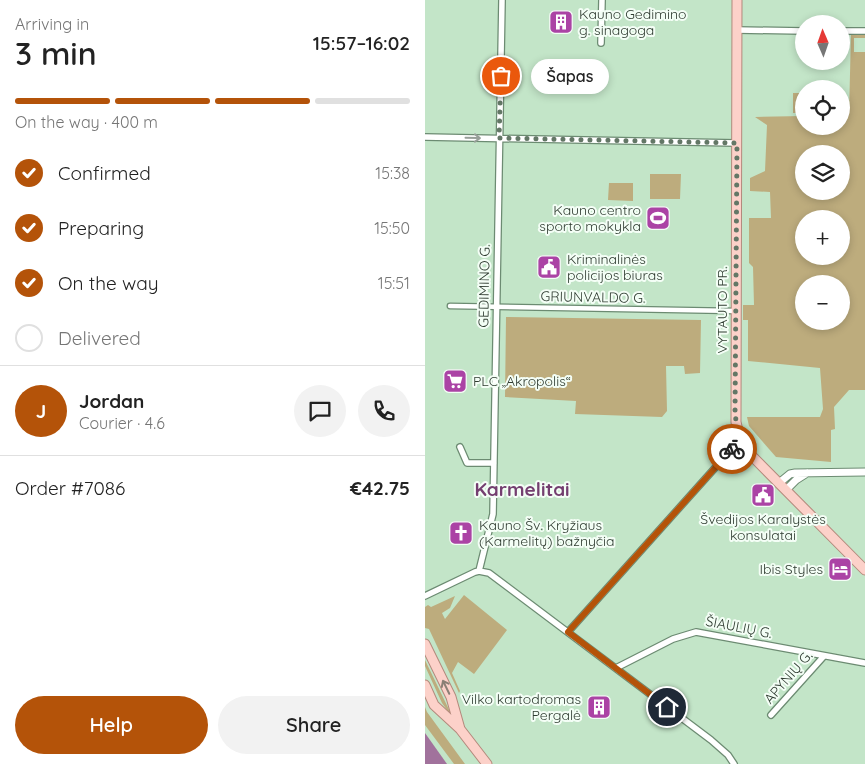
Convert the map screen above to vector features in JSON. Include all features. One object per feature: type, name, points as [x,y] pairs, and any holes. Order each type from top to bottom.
[{"type":"main road","name":"VYTAUTO PR.","points":[[737,0],[735,415],[740,440],[751,455],[865,570]]},
{"type":"main road","points":[[425,644],[451,697],[460,729]]},
{"type":"main road","points":[[425,685],[434,705],[460,729],[487,764]]},
{"type":"street","name":"GEDIMINO G.","points":[[479,571],[492,523],[502,0]]},
{"type":"street","points":[[601,43],[602,0]]},
{"type":"street","points":[[737,30],[795,31]]},
{"type":"street","points":[[850,31],[865,31]]},
{"type":"street","points":[[425,137],[737,143]]},
{"type":"street","name":"GRIUNVALDO G.","points":[[450,306],[736,311]]},
{"type":"street","points":[[568,632],[740,440]]},
{"type":"street","points":[[460,447],[467,463],[494,463]]},
{"type":"street","points":[[783,486],[791,474],[865,472]]},
{"type":"street","points":[[425,596],[479,571],[489,573],[711,740],[728,755],[734,764]]},
{"type":"street","name":"ŠIAULIŲ G.","points":[[616,668],[673,639],[696,632],[865,663]]},
{"type":"street","name":"APYNIŲ G.","points":[[771,715],[824,656]]},
{"type":"shaded area","points":[[851,34],[865,34],[865,38],[854,38],[854,52],[865,52],[865,390],[849,390],[834,407],[835,429],[831,430],[831,462],[776,457],[749,426],[747,417],[820,417],[823,409],[820,368],[748,361],[748,320],[743,320],[743,305],[754,305],[753,267],[749,263],[749,218],[771,218],[770,192],[750,191],[750,178],[765,171],[767,125],[755,117],[795,116],[795,135],[850,135]]},
{"type":"shaded area","points":[[793,93],[795,93],[795,113],[793,113]]},
{"type":"shaded area","points":[[650,174],[681,174],[680,199],[650,199]]},
{"type":"shaded area","points":[[609,183],[633,183],[633,201],[608,200]]},
{"type":"shaded area","points":[[506,317],[701,320],[700,373],[685,374],[684,366],[666,366],[667,411],[662,417],[575,414],[576,401],[505,397]]},
{"type":"shaded area","points":[[464,595],[507,630],[474,674],[458,662],[452,673],[460,691],[459,693],[429,629],[425,628],[425,607],[428,605],[431,607],[455,596],[450,608],[442,613],[445,619]]},
{"type":"shaded area","points":[[425,660],[454,720],[442,703],[425,666]]},
{"type":"shaded area","points":[[425,707],[465,764],[454,764],[425,725]]},
{"type":"shaded area","points":[[425,733],[447,764],[425,764]]},
{"type":"way so far","points":[[501,76],[499,138],[737,143],[735,415],[740,440],[732,449]]},
{"type":"place","name":"Kauno Gedimino g. sinagoga","points":[[561,22]]},
{"type":"place","name":"Šapas","points":[[501,76]]},
{"type":"place","name":"Kauno centro sporto mokykla","points":[[658,218]]},
{"type":"place","name":"Kriminalinės policijos biuras","points":[[549,267]]},
{"type":"place","name":"PLC „Akropolis“","points":[[455,381]]},
{"type":"place","name":"Švedijos Karalystės konsulatai","points":[[763,495]]},
{"type":"place","name":"Kauno Šv. Kryžiaus (Karmelitų) bažnyčia","points":[[461,533]]},
{"type":"place","name":"Ibis Styles","points":[[840,569]]},
{"type":"place","name":"Vilko kartodromas Pergalė","points":[[599,707]]},
{"type":"district","name":"Karmelitai","points":[[522,489]]},
{"type":"route","points":[[667,707],[568,632],[732,449]]}]
